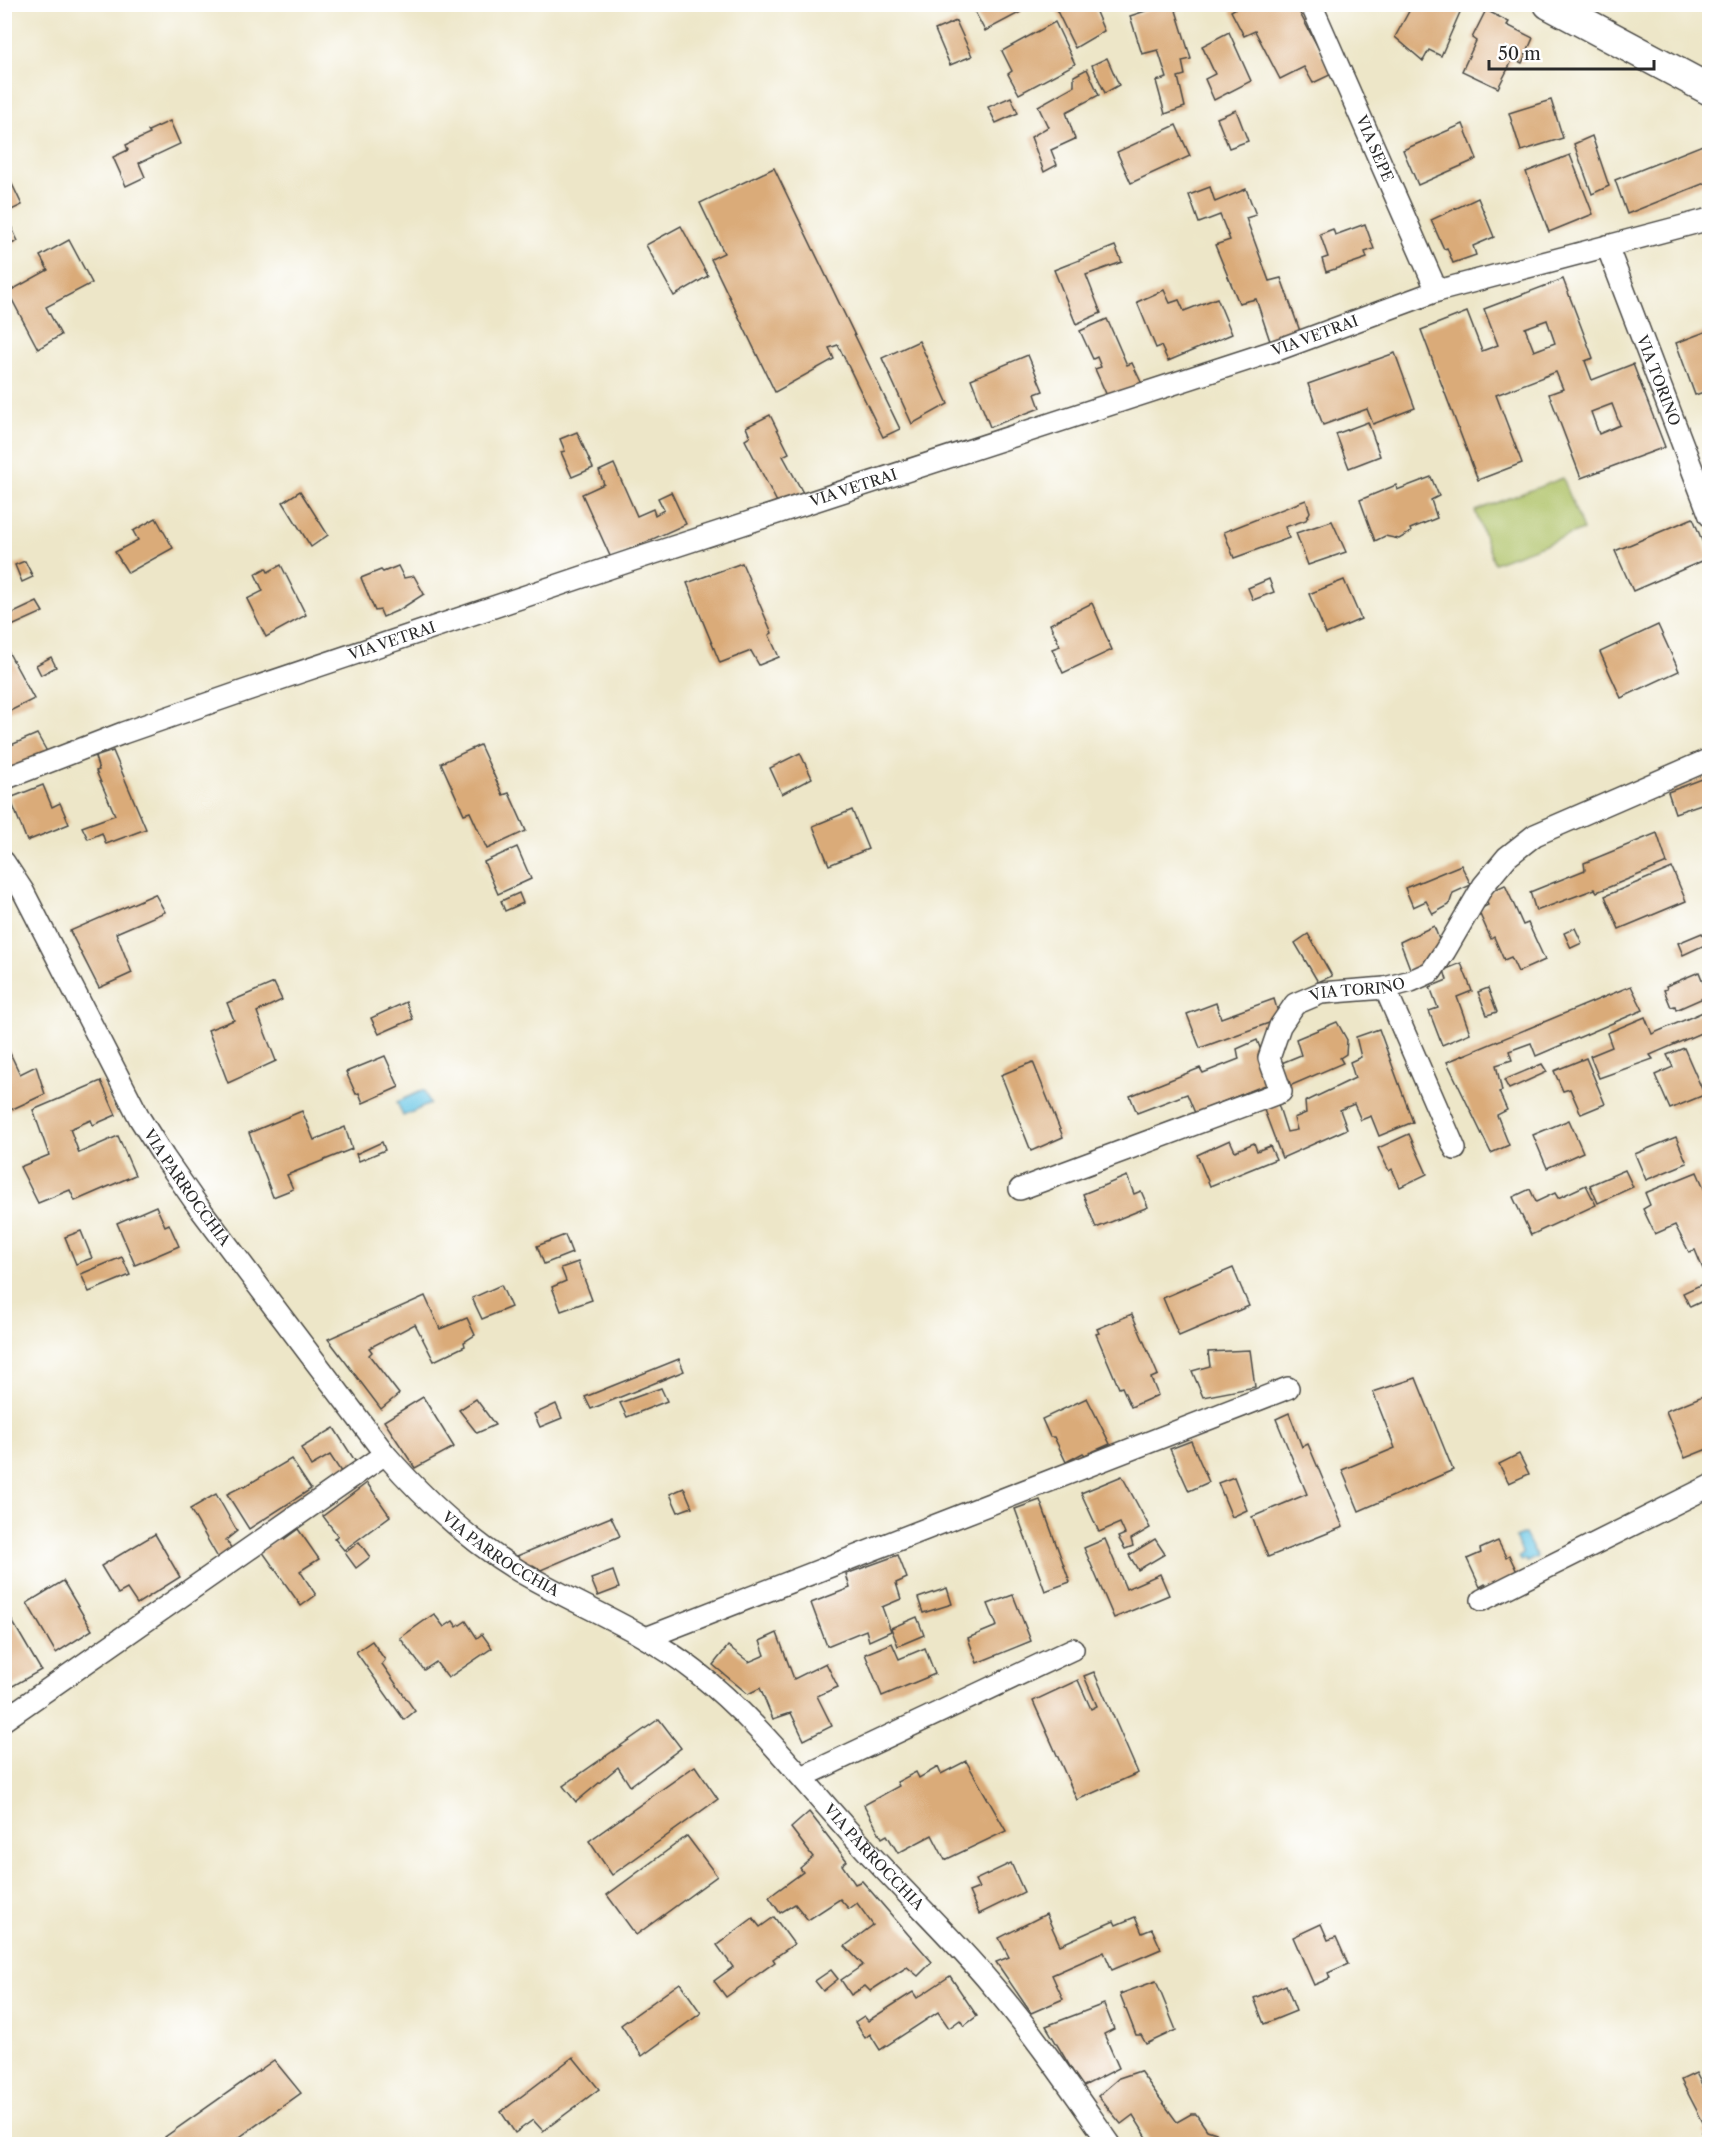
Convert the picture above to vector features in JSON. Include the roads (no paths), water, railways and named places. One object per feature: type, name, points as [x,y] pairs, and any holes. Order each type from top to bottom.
[{"type":"main road","points":[[1549,4],[1710,90]]},
{"type":"street","name":"VIA SEPE","points":[[1311,4],[1437,291]]},
{"type":"street","name":"VIA VETRAI","points":[[4,779],[244,691],[644,556],[1276,350],[1437,291],[1710,219]]},
{"type":"street","name":"VIA TORINO","points":[[1607,246],[1710,516]]},
{"type":"street","name":"VIA TORINO","points":[[1020,1189],[1281,1092],[1269,1058],[1280,1026],[1295,1004],[1321,993],[1385,988],[1411,981],[1431,972],[1483,886],[1507,857],[1535,836],[1710,759]]},
{"type":"street","name":"VIA PARROCCHIA","points":[[4,862],[23,891],[141,1119],[164,1157],[198,1206],[386,1454],[413,1485],[468,1536],[518,1570],[646,1638],[695,1671],[759,1728],[863,1847],[993,1985],[1054,2064],[1110,2145]]},
{"type":"street","points":[[1385,988],[1455,1149]]},
{"type":"street","points":[[646,1638],[1288,1388]]},
{"type":"street","points":[[4,1720],[386,1454]]},
{"type":"street","points":[[1482,1600],[1710,1486]]},
{"type":"street","points":[[802,1776],[1073,1648]]},
{"type":"water","points":[[424,1090],[430,1104],[403,1116],[397,1102]]},
{"type":"water","points":[[1525,1534],[1537,1557],[1522,1562],[1519,1557],[1523,1554],[1515,1538]]}]
